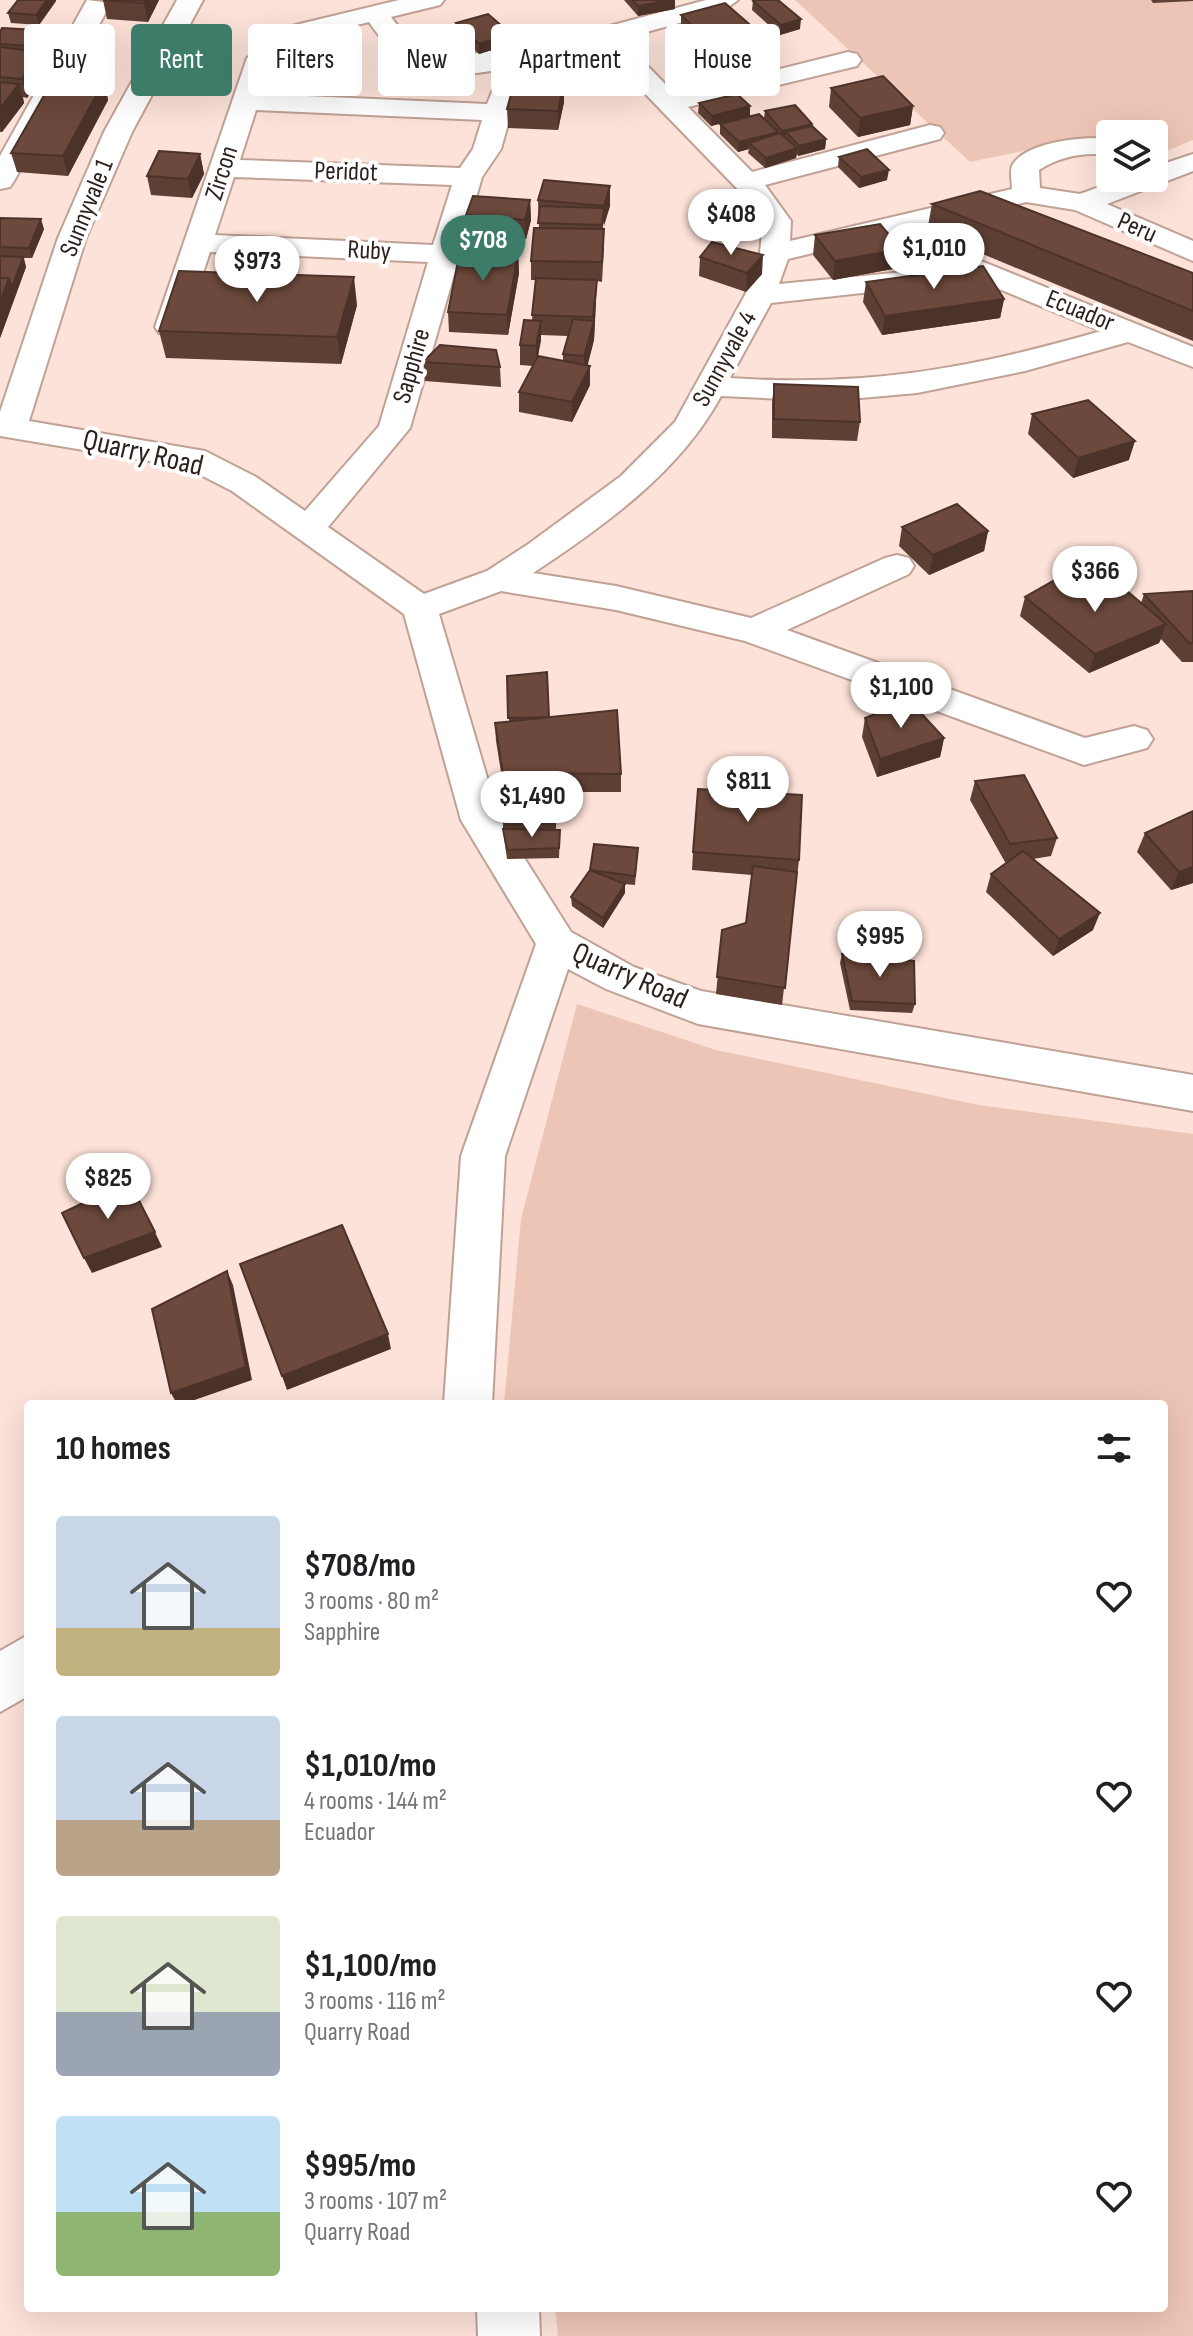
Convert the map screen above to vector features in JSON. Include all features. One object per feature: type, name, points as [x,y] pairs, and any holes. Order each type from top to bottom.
[{"type":"street","name":"Sunnyvale 1","points":[[5,426],[78,225],[118,132],[190,0]]},
{"type":"street","points":[[332,24],[431,0]]},
{"type":"street","points":[[640,24],[715,2]]},
{"type":"street","points":[[85,24],[98,3]]},
{"type":"street","points":[[376,14],[411,56],[430,66],[491,61]]},
{"type":"street","points":[[670,104],[848,60]]},
{"type":"street","name":"Sunnyvale 4","points":[[420,608],[499,579],[633,483],[688,427],[760,295],[775,253],[777,221],[763,199],[649,83]]},
{"type":"street","name":"Zircon","points":[[168,333],[248,92]]},
{"type":"street","points":[[0,181],[45,96]]},
{"type":"street","name":"Sapphire","points":[[245,101],[501,101],[487,149],[468,177],[394,428],[307,531]]},
{"type":"street","points":[[745,182],[930,133]]},
{"type":"street","points":[[1026,194],[1025,167],[1040,157],[1085,146],[1096,146]]},
{"type":"street","name":"Peridot","points":[[224,168],[468,177]]},
{"type":"street","points":[[775,253],[1026,194],[1082,203],[1109,192]]},
{"type":"street","name":"Peru","points":[[1082,203],[1193,252]]},
{"type":"street","name":"Ecuador","points":[[878,229],[1193,358]]},
{"type":"street","name":"Ruby","points":[[199,243],[444,254]]},
{"type":"street","points":[[760,295],[911,282],[974,268]]},
{"type":"street","points":[[710,386],[843,391],[931,380],[1010,368],[1131,332]]},
{"type":"street","name":"Quarry Road","points":[[5,426],[194,458],[244,484],[420,608],[480,820],[557,943],[620,978],[698,1007],[1193,1093]]},
{"type":"street","points":[[754,631],[897,566]]},
{"type":"street","points":[[499,579],[616,598],[754,631],[1084,752],[1134,739]]},
{"type":"street","points":[[458,1399],[483,1156],[557,943]]},
{"type":"street","points":[[0,1686],[24,1665]]},
{"type":"street","points":[[508,2312],[509,2336]]},
{"type":"shaded area","points":[[795,0],[1193,0],[1193,140],[1168,150],[1168,120],[1096,120],[1096,136],[970,162]]},
{"type":"shaded area","points":[[577,1004],[716,1050],[979,1105],[1193,1134],[1193,2336],[558,2336],[555,2312],[1168,2312],[1168,1400],[504,1400],[521,1219]]},
{"type":"building","points":[[18,0],[47,0],[36,15],[8,13]]},
{"type":"building","points":[[103,0],[146,0],[144,3]]},
{"type":"building","points":[[632,0],[671,0],[638,6]]},
{"type":"building","points":[[778,0],[801,19],[781,25],[753,1]]},
{"type":"building","points":[[725,3],[749,24],[691,24],[681,15]]},
{"type":"building","points":[[488,14],[500,24],[491,24],[491,40],[479,44],[475,40],[475,24],[456,23]]},
{"type":"building","points":[[2,28],[24,29],[24,46],[0,44]]},
{"type":"building","points":[[0,47],[24,50],[22,79],[0,77]]},
{"type":"building","points":[[883,76],[913,106],[860,118],[831,88]]},
{"type":"building","points":[[0,82],[19,84],[0,108]]},
{"type":"building","points":[[44,96],[96,96],[63,156],[11,153]]},
{"type":"building","points":[[511,96],[561,96],[558,111],[507,109]]},
{"type":"building","points":[[739,96],[750,106],[712,116],[699,103]]},
{"type":"building","points":[[795,105],[812,124],[782,131],[765,111]]},
{"type":"building","points":[[759,114],[778,132],[739,142],[720,124]]},
{"type":"building","points":[[812,126],[826,139],[799,146],[786,132]]},
{"type":"building","points":[[780,133],[797,148],[766,158],[749,143]]},
{"type":"building","points":[[867,149],[889,170],[861,177],[839,157]]},
{"type":"building","points":[[159,151],[200,154],[188,179],[147,176]]},
{"type":"building","points":[[544,180],[610,186],[604,206],[538,200]]},
{"type":"building","points":[[980,191],[1193,273],[1193,311],[932,204]]},
{"type":"building","points":[[473,196],[530,200],[525,220],[466,215]]},
{"type":"building","points":[[540,206],[604,208],[602,225],[538,223]]},
{"type":"building","points":[[0,218],[41,219],[29,248],[0,247]]},
{"type":"building","points":[[880,224],[901,249],[835,261],[815,235]]},
{"type":"building","points":[[534,228],[604,229],[602,262],[531,261]]},
{"type":"building","points":[[712,242],[763,255],[747,273],[700,257]]},
{"type":"building","points":[[460,251],[518,254],[507,315],[448,312]]},
{"type":"building","points":[[0,256],[23,257],[12,287],[9,278],[0,278]]},
{"type":"building","points":[[983,266],[1004,299],[885,316],[866,282]]},
{"type":"building","points":[[179,271],[354,277],[337,337],[159,331]]},
{"type":"building","points":[[0,278],[9,278],[0,302]]},
{"type":"building","points":[[536,278],[597,280],[593,317],[532,315]]},
{"type":"building","points":[[573,319],[594,321],[584,356],[563,354]]},
{"type":"building","points":[[524,320],[541,321],[536,346],[520,345]]},
{"type":"building","points":[[440,345],[496,350],[500,367],[423,362]]},
{"type":"building","points":[[538,356],[590,366],[572,402],[519,392]]},
{"type":"building","points":[[774,384],[858,387],[860,422],[774,419]]},
{"type":"building","points":[[1088,400],[1135,441],[1078,458],[1032,414]]},
{"type":"building","points":[[957,504],[988,531],[933,555],[902,527]]},
{"type":"building","points":[[1062,576],[1101,596],[1121,586],[1166,624],[1095,654],[1025,597]]},
{"type":"building","points":[[1193,591],[1193,643],[1189,643],[1144,594]]},
{"type":"building","points":[[547,672],[549,717],[508,718],[507,676]]},
{"type":"building","points":[[909,700],[944,738],[880,759],[865,718]]},
{"type":"building","points":[[617,710],[621,774],[503,773],[495,723]]},
{"type":"building","points":[[1024,775],[1057,838],[1010,844],[975,781]]},
{"type":"building","points":[[698,789],[802,795],[799,860],[693,852]]},
{"type":"building","points":[[556,791],[556,819],[503,821],[503,792]]},
{"type":"building","points":[[1193,811],[1193,867],[1179,872],[1145,833]]},
{"type":"building","points":[[503,829],[560,830],[559,848],[507,850]]},
{"type":"building","points":[[594,844],[638,848],[635,876],[590,870]]},
{"type":"building","points":[[1023,851],[1100,913],[1059,939],[991,874]]},
{"type":"building","points":[[753,866],[797,872],[785,988],[717,977],[722,930],[746,923]]},
{"type":"building","points":[[590,870],[625,884],[603,918],[571,897]]},
{"type":"building","points":[[842,954],[914,961],[915,1004],[852,1001]]},
{"type":"building","points":[[129,1181],[155,1232],[84,1258],[62,1213]]},
{"type":"building","points":[[342,1225],[388,1334],[282,1376],[240,1264]]},
{"type":"building","points":[[227,1271],[246,1367],[171,1393],[152,1309]]}]
